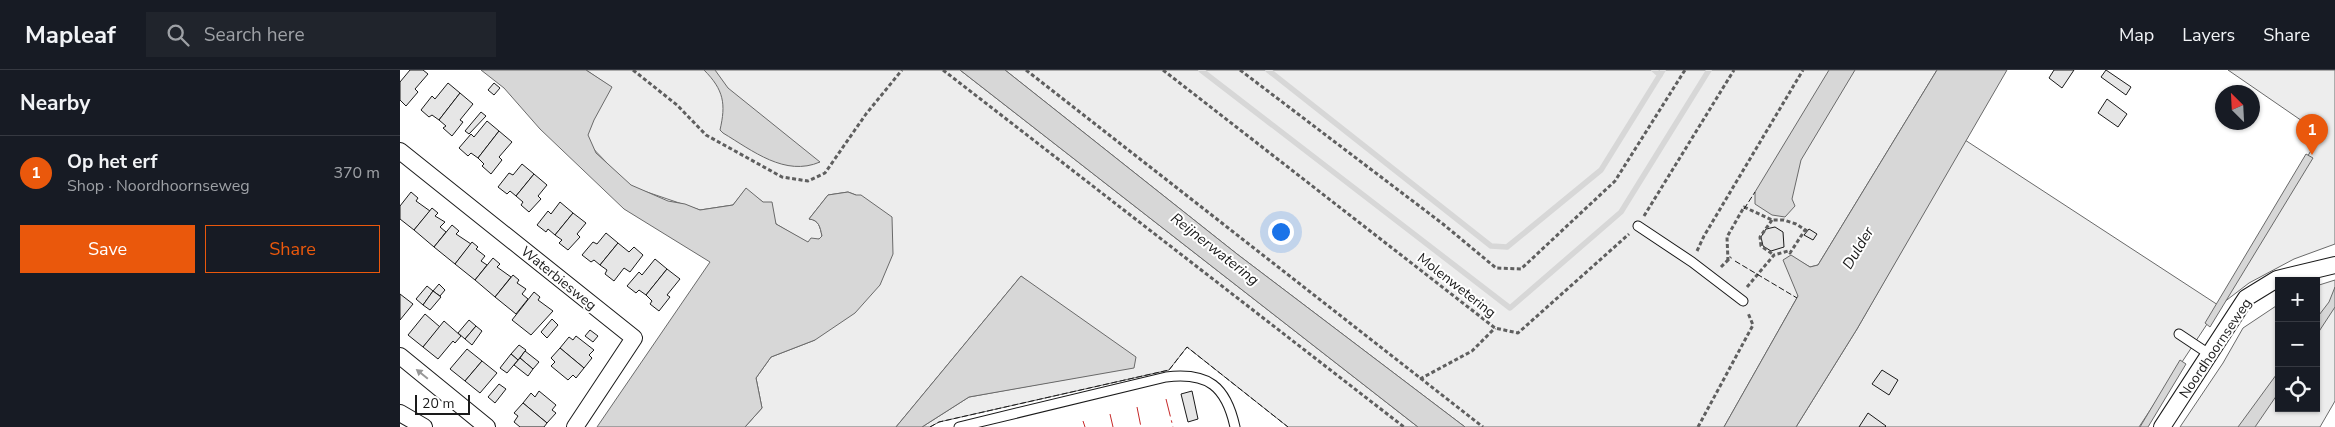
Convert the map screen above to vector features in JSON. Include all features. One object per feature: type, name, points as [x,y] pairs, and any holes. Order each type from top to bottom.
[{"type":"street","name":"Waterbiesweg","points":[[400,151],[634,338],[575,427]]},
{"type":"street","name":"Noordhoornseweg","points":[[2162,427],[2246,298],[2277,279],[2335,265]]},
{"type":"street","points":[[400,356],[487,427]]},
{"type":"street","points":[[400,413],[424,427]]},
{"type":"lane","points":[[1638,226],[1692,262],[1740,299]]},
{"type":"lane","points":[[2179,334],[2209,354]]},
{"type":"lane","points":[[959,427],[1166,377],[1183,375],[1202,378],[1217,387],[1228,403],[1235,427]]},
{"type":"path","points":[[633,70],[677,104],[706,136],[782,177],[808,181],[825,173],[866,114],[902,70]]},
{"type":"path","points":[[944,70],[1404,427]]},
{"type":"path","points":[[1026,70],[1483,427]]},
{"type":"path","name":"Molenwetering","points":[[1163,70],[1495,328],[1518,333],[1638,226],[1734,70]]},
{"type":"path","points":[[1240,70],[1436,219],[1496,268],[1521,269],[1615,181],[1685,70]]},
{"type":"path","points":[[1692,262],[1704,236],[1803,70]]},
{"type":"path","points":[[1698,427],[1753,325],[1740,299],[1774,255],[1790,252],[1806,231],[1784,220],[1772,220],[1744,207],[1727,237],[1728,260]]},
{"type":"path","points":[[1772,220],[1760,237],[1761,246],[1774,255]]},
{"type":"path","points":[[1420,379],[1472,351],[1495,328]]},
{"type":"shaded area","points":[[586,70],[960,70],[1418,427],[1288,427],[1187,347],[1169,370],[939,422],[930,427],[922,427],[969,397],[1134,367],[1021,276],[896,427],[745,427],[762,408],[756,378],[771,357],[815,340],[856,195],[848,192],[828,195],[809,219],[817,222],[822,236],[808,243],[776,224],[763,202],[745,190],[733,205],[700,210],[629,186],[584,139],[608,85]]},
{"type":"shaded area","points":[[1005,70],[1937,70],[1818,265],[1810,267],[1791,256],[1798,296],[1724,427],[1465,427],[1237,254]]},
{"type":"shaded area","points":[[2228,70],[2335,70],[2335,244],[2294,259],[2249,283],[2219,306],[2139,427],[1796,427],[1857,329],[1965,140],[2218,305],[2321,134],[2260,92],[2260,85],[2250,85]]},
{"type":"shaded area","points":[[2335,280],[2335,401],[2320,427],[2180,427],[2223,363],[2243,328],[2275,307],[2275,412],[2320,412],[2320,285]]},
{"type":"water","points":[[481,70],[586,70],[612,87],[588,135],[596,153],[631,185],[668,201],[685,204],[700,210],[733,205],[746,188],[763,202],[772,202],[776,224],[808,242],[811,238],[819,239],[822,236],[817,222],[809,219],[828,195],[848,192],[861,195],[892,217],[893,254],[880,285],[855,313],[815,340],[771,357],[756,378],[762,408],[745,427],[597,427],[710,262],[624,209],[540,129],[504,88]]},
{"type":"water","points":[[704,70],[715,70],[728,88],[820,162],[807,166],[782,164],[758,154],[723,133],[720,130],[723,112],[722,98],[716,84]]},
{"type":"water","name":"Reijnerwatering","points":[[960,70],[1005,70],[1237,254],[1465,427],[1418,427]]},
{"type":"water","points":[[1829,70],[1855,70],[1801,160],[1792,199],[1795,206],[1785,217],[1772,215],[1755,204],[1755,192]]},
{"type":"water","name":"Dulder","points":[[1937,70],[2007,70],[1857,329],[1796,427],[1724,427],[1798,296],[1783,260],[1791,255],[1810,267],[1818,265]]},
{"type":"water","points":[[2306,154],[2313,158],[2210,327],[2205,323]]},
{"type":"water","points":[[1021,276],[1136,357],[1134,368],[969,397],[922,427],[896,427]]},
{"type":"water","points":[[2335,287],[2335,307],[2320,330],[2320,314],[2329,302]]},
{"type":"water","points":[[2180,360],[2186,364],[2148,427],[2140,427]]},
{"type":"water","points":[[2275,376],[2275,398],[2255,427],[2238,427]]},
{"type":"building","points":[[410,70],[423,70],[428,74],[415,89],[418,92],[406,106],[400,100],[400,82]]},
{"type":"building","points":[[2054,70],[2074,70],[2062,88],[2049,78]]},
{"type":"building","points":[[2106,70],[2131,87],[2126,95],[2101,77]]},
{"type":"building","points":[[448,83],[460,93],[439,120],[432,115],[429,117],[421,110],[432,96],[435,99]]},
{"type":"building","points":[[494,83],[500,88],[494,95],[488,90]]},
{"type":"building","points":[[460,93],[473,104],[460,120],[463,122],[452,136],[443,128],[446,126],[439,120]]},
{"type":"building","points":[[2107,99],[2127,114],[2118,127],[2098,113]]},
{"type":"building","points":[[481,112],[486,116],[469,134],[465,131]]},
{"type":"building","points":[[487,121],[499,131],[478,158],[471,153],[468,156],[459,148],[471,134],[474,137]]},
{"type":"building","points":[[499,131],[512,142],[499,157],[502,160],[491,174],[482,166],[484,164],[478,158]]},
{"type":"building","points":[[522,164],[534,174],[516,196],[510,191],[507,194],[498,187],[509,173],[513,175]]},
{"type":"building","points":[[534,174],[547,185],[538,196],[541,199],[529,212],[521,205],[523,202],[516,196]]},
{"type":"building","points":[[411,192],[418,198],[416,201],[430,211],[414,230],[400,219],[400,206]]},
{"type":"building","points":[[560,202],[573,213],[555,235],[548,229],[546,232],[537,225],[548,211],[551,214]]},
{"type":"building","points":[[432,208],[438,213],[435,216],[445,222],[440,227],[446,232],[434,247],[414,230]]},
{"type":"building","points":[[573,213],[586,223],[577,234],[580,237],[568,250],[559,243],[562,240],[555,235]]},
{"type":"building","points":[[452,225],[459,231],[456,234],[471,244],[455,264],[434,247]]},
{"type":"building","points":[[1775,227],[1783,232],[1784,247],[1771,251],[1763,246],[1761,237],[1766,229]]},
{"type":"building","points":[[1809,229],[1817,234],[1813,240],[1804,235]]},
{"type":"building","points":[[606,233],[618,243],[600,265],[594,260],[591,262],[582,255],[593,242],[597,244]]},
{"type":"building","points":[[472,242],[478,247],[476,249],[485,256],[481,261],[487,265],[475,280],[455,264]]},
{"type":"building","points":[[618,243],[629,252],[634,247],[643,255],[630,272],[624,268],[614,281],[605,274],[607,270],[600,265]]},
{"type":"building","points":[[493,258],[500,264],[497,267],[511,277],[495,297],[475,280]]},
{"type":"building","points":[[655,259],[667,269],[646,295],[639,290],[636,293],[627,286],[639,272],[642,275]]},
{"type":"building","points":[[667,269],[680,279],[667,295],[670,297],[659,311],[650,304],[652,301],[646,295]]},
{"type":"building","points":[[513,275],[519,280],[517,283],[526,289],[522,294],[528,299],[516,314],[495,297]]},
{"type":"building","points":[[439,284],[445,290],[440,296],[433,291]]},
{"type":"building","points":[[427,286],[433,291],[423,305],[416,299]]},
{"type":"building","points":[[433,291],[441,297],[430,310],[423,305]]},
{"type":"building","points":[[534,292],[540,297],[538,300],[553,311],[531,335],[512,320]]},
{"type":"building","points":[[400,294],[413,304],[400,320]]},
{"type":"building","points":[[425,314],[440,327],[423,347],[408,335]]},
{"type":"building","points":[[552,319],[558,325],[547,338],[541,332]]},
{"type":"building","points":[[469,320],[476,326],[465,339],[458,333]]},
{"type":"building","points":[[444,321],[461,336],[455,343],[453,341],[438,359],[423,347]]},
{"type":"building","points":[[476,326],[482,331],[472,345],[465,339]]},
{"type":"building","points":[[590,330],[598,336],[593,342],[585,336]]},
{"type":"building","points":[[576,336],[594,350],[589,355],[592,358],[584,368],[560,348],[569,337],[573,340]]},
{"type":"building","points":[[519,345],[526,350],[518,360],[511,354]]},
{"type":"building","points":[[560,348],[584,368],[576,378],[573,375],[568,380],[551,366],[555,362],[551,358]]},
{"type":"building","points":[[467,349],[482,361],[465,381],[450,369]]},
{"type":"building","points":[[525,351],[539,362],[533,369],[520,358]]},
{"type":"building","points":[[511,354],[518,360],[507,373],[500,368]]},
{"type":"building","points":[[520,358],[533,369],[528,376],[514,365]]},
{"type":"building","points":[[482,361],[497,373],[480,393],[465,381]]},
{"type":"building","points":[[1882,370],[1898,380],[1889,395],[1872,384]]},
{"type":"building","points":[[499,384],[506,389],[495,403],[488,397]]},
{"type":"building","points":[[539,391],[556,405],[552,410],[556,413],[547,423],[523,403],[531,393],[535,397]]},
{"type":"building","points":[[1192,391],[1198,419],[1188,422],[1181,394]]},
{"type":"building","points":[[523,403],[547,423],[544,427],[520,427],[514,422],[518,416],[514,413]]},
{"type":"building","points":[[1868,413],[1886,426],[1859,427]]},
{"type":"waterway","points":[[1201,70],[1510,308],[1621,212],[1709,70]]},
{"type":"waterway","points":[[1268,70],[1491,246],[1507,247],[1601,170],[1663,70]]},
{"type":"waterway","points":[[1654,70],[1660,75]]},
{"type":"fence","points":[[1744,209],[1755,192]]},
{"type":"fence","points":[[1735,261],[1797,298]]},
{"type":"fence","points":[[930,427],[939,422],[1169,370],[1187,347],[1288,427]]},
{"type":"power","points":[[1166,399],[1173,427]]},
{"type":"power","points":[[1137,407],[1141,427]]},
{"type":"power","points":[[1110,414],[1113,427]]},
{"type":"power","points":[[1083,421],[1085,427]]},
{"type":"place","name":"Op het erf","points":[[2312,155]]}]
